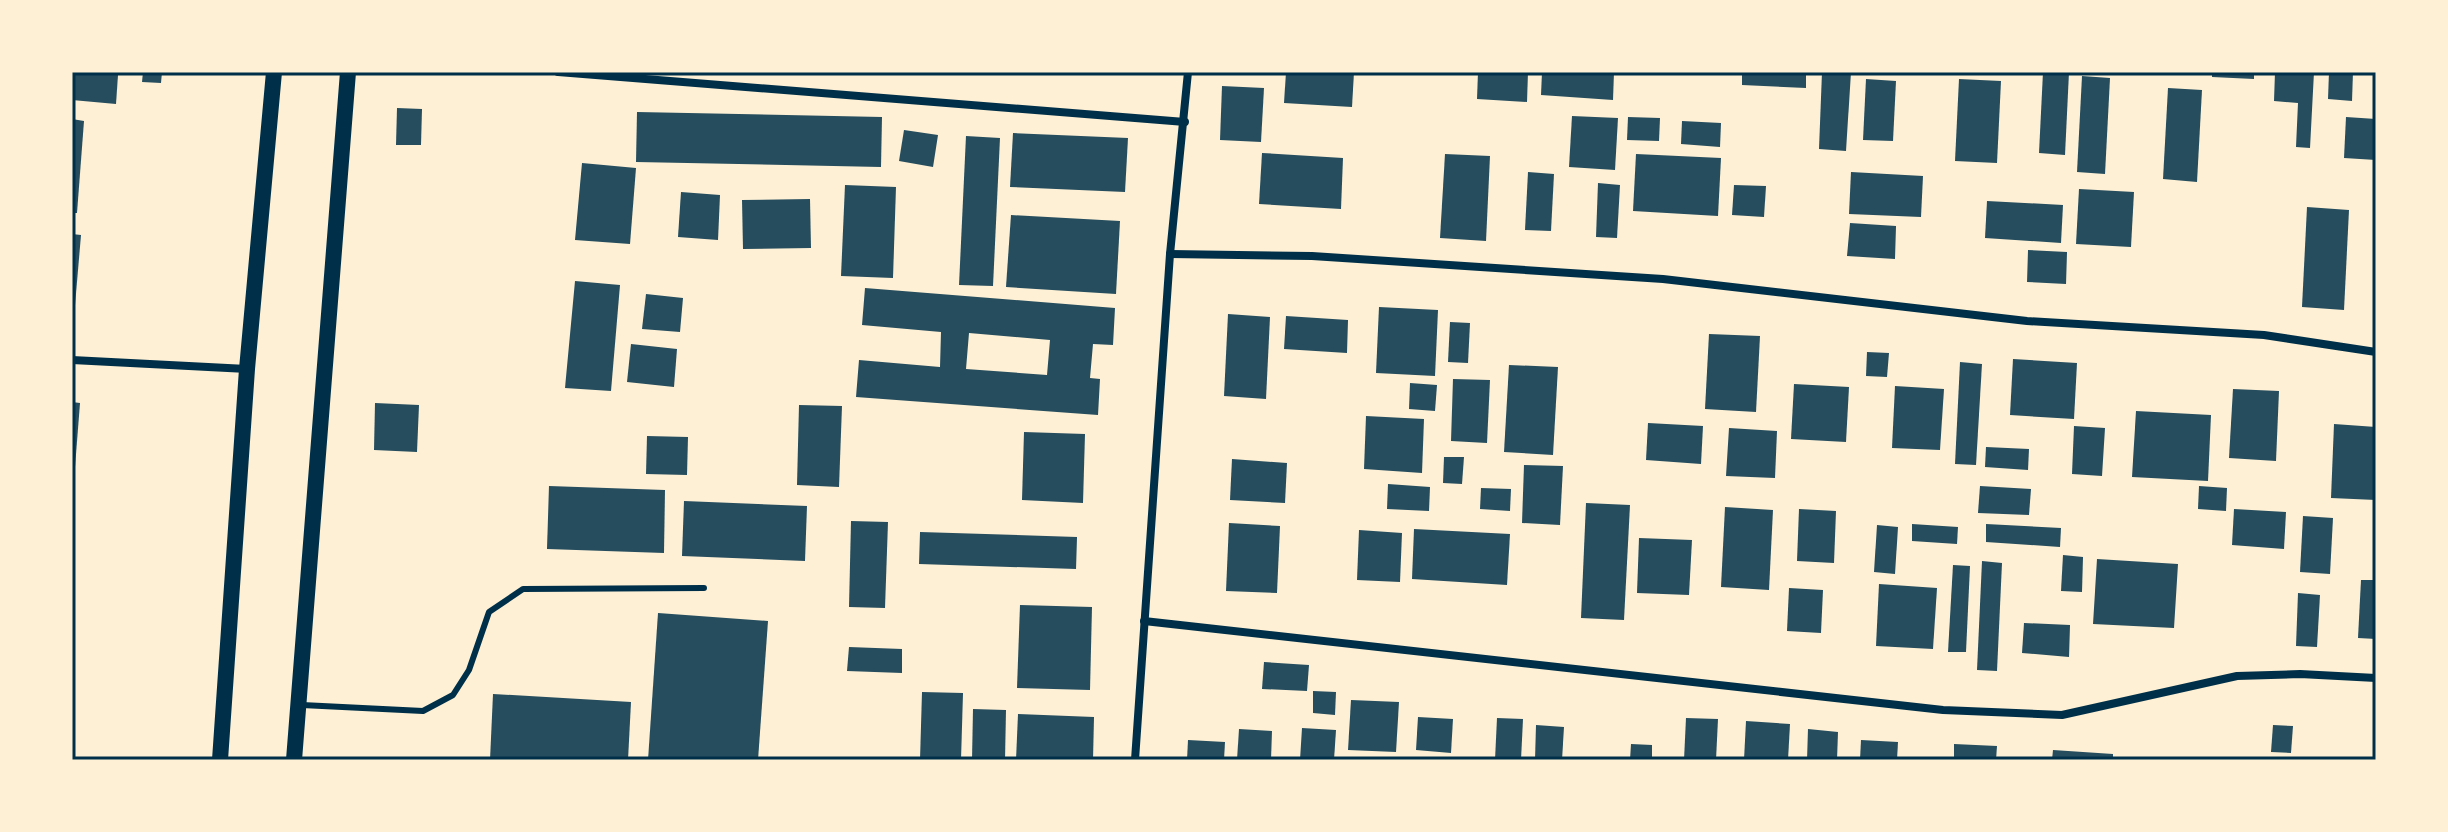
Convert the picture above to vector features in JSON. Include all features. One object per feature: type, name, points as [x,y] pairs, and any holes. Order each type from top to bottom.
[{"type":"main road","points":[[220,760],[247,369],[274,72]]},
{"type":"main road","points":[[294,760],[348,72]]},
{"type":"street","points":[[558,72],[1185,122]]},
{"type":"street","points":[[1135,760],[1170,254],[1188,72]]},
{"type":"street","points":[[1170,254],[1312,256],[1663,279],[2027,321],[2264,335],[2376,352]]},
{"type":"street","points":[[72,360],[247,369]]},
{"type":"street","points":[[1144,621],[1943,710],[2062,715],[2237,676],[2300,674],[2376,678]]},
{"type":"lane","points":[[298,705],[423,711],[453,695],[469,670],[489,612],[523,589],[704,588]]},
{"type":"building","points":[[72,72],[118,75],[116,104],[72,100]]},
{"type":"building","points":[[143,72],[162,72],[161,83],[142,82]]},
{"type":"building","points":[[1286,72],[1354,72],[1352,107],[1284,103]]},
{"type":"building","points":[[1478,72],[1528,72],[1527,102],[1477,99]]},
{"type":"building","points":[[1542,72],[1614,72],[1613,100],[1541,95]]},
{"type":"building","points":[[1742,72],[1806,72],[1806,88],[1742,85]]},
{"type":"building","points":[[1822,72],[1851,72],[1846,151],[1819,149]]},
{"type":"building","points":[[2043,72],[2069,72],[2065,155],[2039,153]]},
{"type":"building","points":[[2212,72],[2254,72],[2254,79],[2212,77]]},
{"type":"building","points":[[2275,72],[2314,72],[2310,148],[2296,147],[2298,103],[2274,101]]},
{"type":"building","points":[[2329,72],[2353,72],[2352,101],[2328,99]]},
{"type":"building","points":[[2082,76],[2110,78],[2105,174],[2077,172]]},
{"type":"building","points":[[1866,79],[1896,81],[1893,141],[1863,140]]},
{"type":"building","points":[[1959,79],[2001,81],[1997,163],[1955,161]]},
{"type":"building","points":[[1222,86],[1264,88],[1261,142],[1220,140]]},
{"type":"building","points":[[2168,88],[2202,90],[2197,182],[2163,179]]},
{"type":"building","points":[[397,108],[422,109],[421,145],[396,145]]},
{"type":"building","points":[[637,112],[882,117],[881,167],[636,162]]},
{"type":"building","points":[[1572,116],[1618,118],[1615,170],[1569,167]]},
{"type":"building","points":[[1628,117],[1660,118],[1659,141],[1627,140]]},
{"type":"building","points":[[2346,117],[2376,119],[2376,160],[2344,158]]},
{"type":"building","points":[[72,119],[84,121],[77,213],[72,213]]},
{"type":"building","points":[[1682,121],[1721,123],[1720,147],[1681,144]]},
{"type":"building","points":[[904,130],[938,135],[933,167],[899,161]]},
{"type":"building","points":[[1013,133],[1128,138],[1125,192],[1010,187]]},
{"type":"building","points":[[966,136],[1000,138],[993,286],[959,285]]},
{"type":"building","points":[[1262,153],[1343,158],[1341,209],[1259,204]]},
{"type":"building","points":[[1445,154],[1490,156],[1486,241],[1440,238]]},
{"type":"building","points":[[1636,154],[1721,158],[1718,216],[1633,211]]},
{"type":"building","points":[[582,163],[636,168],[630,244],[575,240]]},
{"type":"building","points":[[1528,172],[1554,174],[1551,231],[1525,230]]},
{"type":"building","points":[[1851,172],[1923,176],[1921,217],[1849,214]]},
{"type":"building","points":[[1598,183],[1620,185],[1617,238],[1596,237]]},
{"type":"building","points":[[845,185],[896,187],[893,278],[841,276]]},
{"type":"building","points":[[1734,185],[1766,186],[1764,217],[1732,215]]},
{"type":"building","points":[[2079,189],[2134,192],[2131,247],[2076,244]]},
{"type":"building","points":[[681,192],[720,195],[718,240],[678,237]]},
{"type":"building","points":[[810,199],[811,248],[743,249],[742,200]]},
{"type":"building","points":[[1987,201],[2063,205],[2061,243],[1985,238]]},
{"type":"building","points":[[2307,207],[2349,210],[2344,310],[2302,307]]},
{"type":"building","points":[[1011,215],[1120,221],[1116,294],[1006,287]]},
{"type":"building","points":[[1850,223],[1896,226],[1895,259],[1847,256]]},
{"type":"building","points":[[72,234],[81,235],[74,317],[72,317]]},
{"type":"building","points":[[2028,250],[2067,252],[2066,284],[2027,282]]},
{"type":"building","points":[[575,281],[620,285],[611,391],[565,388]]},
{"type":"building","points":[[865,288],[1115,308],[1113,345],[1093,344],[1090,378],[1100,379],[1098,415],[856,397],[859,360],[940,367],[941,332],[862,325]],"holes":[[[969,333],[1050,340],[1047,375],[966,369]]]},
{"type":"building","points":[[646,294],[683,298],[680,332],[642,329]]},
{"type":"building","points":[[1379,307],[1438,310],[1435,376],[1376,373]]},
{"type":"building","points":[[1228,314],[1270,317],[1266,399],[1224,396]]},
{"type":"building","points":[[1286,316],[1348,320],[1347,353],[1284,349]]},
{"type":"building","points":[[1450,322],[1470,323],[1468,363],[1448,362]]},
{"type":"building","points":[[1709,334],[1760,336],[1756,412],[1705,409]]},
{"type":"building","points":[[631,344],[677,349],[674,387],[627,382]]},
{"type":"building","points":[[1867,352],[1889,353],[1887,377],[1866,376]]},
{"type":"building","points":[[2013,359],[2077,363],[2074,419],[2010,415]]},
{"type":"building","points":[[1960,362],[1982,364],[1976,465],[1955,464]]},
{"type":"building","points":[[1509,365],[1558,367],[1553,455],[1504,452]]},
{"type":"building","points":[[1453,379],[1490,380],[1487,443],[1451,441]]},
{"type":"building","points":[[1410,383],[1437,385],[1435,411],[1409,409]]},
{"type":"building","points":[[1794,384],[1849,387],[1846,442],[1791,439]]},
{"type":"building","points":[[1895,386],[1944,389],[1940,450],[1892,448]]},
{"type":"building","points":[[2233,389],[2279,391],[2276,461],[2229,458]]},
{"type":"building","points":[[72,402],[80,403],[74,480],[72,480]]},
{"type":"building","points":[[375,403],[419,405],[417,452],[374,450]]},
{"type":"building","points":[[799,405],[842,406],[839,487],[797,485]]},
{"type":"building","points":[[2136,411],[2211,415],[2208,481],[2132,477]]},
{"type":"building","points":[[1366,416],[1424,419],[1422,473],[1364,469]]},
{"type":"building","points":[[1648,423],[1703,426],[1701,464],[1646,460]]},
{"type":"building","points":[[2334,424],[2376,427],[2376,500],[2331,498]]},
{"type":"building","points":[[2074,426],[2105,428],[2102,476],[2072,474]]},
{"type":"building","points":[[1729,428],[1777,431],[1775,478],[1726,476]]},
{"type":"building","points":[[1024,432],[1085,434],[1083,503],[1022,500]]},
{"type":"building","points":[[647,436],[688,437],[687,475],[646,474]]},
{"type":"building","points":[[1986,447],[2029,449],[2028,470],[1985,467]]},
{"type":"building","points":[[1444,457],[1464,457],[1462,484],[1443,483]]},
{"type":"building","points":[[1232,459],[1287,463],[1285,503],[1230,500]]},
{"type":"building","points":[[1524,465],[1563,466],[1560,525],[1522,523]]},
{"type":"building","points":[[1388,484],[1430,487],[1429,511],[1387,509]]},
{"type":"building","points":[[549,486],[665,490],[664,553],[547,549]]},
{"type":"building","points":[[1980,486],[2031,489],[2029,515],[1978,513]]},
{"type":"building","points":[[2199,486],[2227,488],[2226,511],[2198,509]]},
{"type":"building","points":[[1481,488],[1511,489],[1510,511],[1480,509]]},
{"type":"building","points":[[684,501],[807,506],[805,561],[682,556]]},
{"type":"building","points":[[1586,503],[1630,505],[1624,620],[1581,618]]},
{"type":"building","points":[[1725,507],[1773,510],[1769,590],[1721,587]]},
{"type":"building","points":[[1799,509],[1836,511],[1834,563],[1797,561]]},
{"type":"building","points":[[2234,509],[2286,512],[2284,549],[2232,545]]},
{"type":"building","points":[[2303,516],[2333,518],[2330,574],[2300,572]]},
{"type":"building","points":[[851,521],[888,522],[885,608],[849,607]]},
{"type":"building","points":[[1229,523],[1280,526],[1277,593],[1226,591]]},
{"type":"building","points":[[1912,524],[1958,527],[1957,544],[1912,541]]},
{"type":"building","points":[[1986,524],[2061,528],[2060,547],[1986,542]]},
{"type":"building","points":[[1877,525],[1898,527],[1895,574],[1874,572]]},
{"type":"building","points":[[1414,529],[1510,534],[1507,585],[1412,579]]},
{"type":"building","points":[[1359,530],[1402,533],[1400,582],[1357,580]]},
{"type":"building","points":[[920,532],[1077,537],[1076,569],[919,564]]},
{"type":"building","points":[[1639,538],[1692,540],[1689,595],[1637,593]]},
{"type":"building","points":[[2063,555],[2083,557],[2082,592],[2061,591]]},
{"type":"building","points":[[2097,559],[2178,564],[2174,628],[2093,624]]},
{"type":"building","points":[[1982,561],[2002,563],[1997,671],[1977,670]]},
{"type":"building","points":[[1953,565],[1970,566],[1966,652],[1948,652]]},
{"type":"building","points":[[2361,580],[2376,580],[2376,639],[2358,638]]},
{"type":"building","points":[[1879,584],[1937,588],[1933,649],[1876,646]]},
{"type":"building","points":[[1789,588],[1823,590],[1821,633],[1787,631]]},
{"type":"building","points":[[2298,593],[2320,595],[2317,647],[2296,646]]},
{"type":"building","points":[[1020,605],[1092,607],[1090,690],[1017,688]]},
{"type":"building","points":[[658,613],[768,621],[758,760],[648,760]]},
{"type":"building","points":[[2024,623],[2070,625],[2069,657],[2022,653]]},
{"type":"building","points":[[849,647],[902,649],[902,673],[847,671]]},
{"type":"building","points":[[1264,662],[1309,665],[1307,691],[1262,689]]},
{"type":"building","points":[[1313,691],[1336,692],[1335,715],[1313,713]]},
{"type":"building","points":[[922,692],[963,693],[961,760],[920,760]]},
{"type":"building","points":[[493,694],[631,702],[628,760],[490,760]]},
{"type":"building","points":[[1351,700],[1399,702],[1396,752],[1348,750]]},
{"type":"building","points":[[973,709],[1006,710],[1005,760],[972,760]]},
{"type":"building","points":[[1018,714],[1094,717],[1093,760],[1016,760]]},
{"type":"building","points":[[1418,717],[1453,719],[1451,753],[1416,750]]},
{"type":"building","points":[[1497,718],[1523,719],[1521,760],[1495,760]]},
{"type":"building","points":[[1686,718],[1718,719],[1716,760],[1684,760]]},
{"type":"building","points":[[1746,721],[1790,724],[1788,760],[1744,760]]},
{"type":"building","points":[[1536,725],[1564,727],[1562,760],[1535,760]]},
{"type":"building","points":[[2273,725],[2293,726],[2291,753],[2271,752]]},
{"type":"building","points":[[1302,728],[1336,730],[1334,760],[1300,760]]},
{"type":"building","points":[[1239,729],[1272,731],[1271,760],[1237,760]]},
{"type":"building","points":[[1808,729],[1838,732],[1837,760],[1807,760]]},
{"type":"building","points":[[1188,740],[1225,742],[1224,760],[1187,760]]},
{"type":"building","points":[[1861,740],[1898,742],[1897,760],[1860,760]]},
{"type":"building","points":[[1631,744],[1652,745],[1652,760],[1630,760]]},
{"type":"building","points":[[1954,744],[1997,746],[1996,760],[1954,760]]},
{"type":"building","points":[[2053,750],[2113,754],[2113,760],[2052,760]]}]
